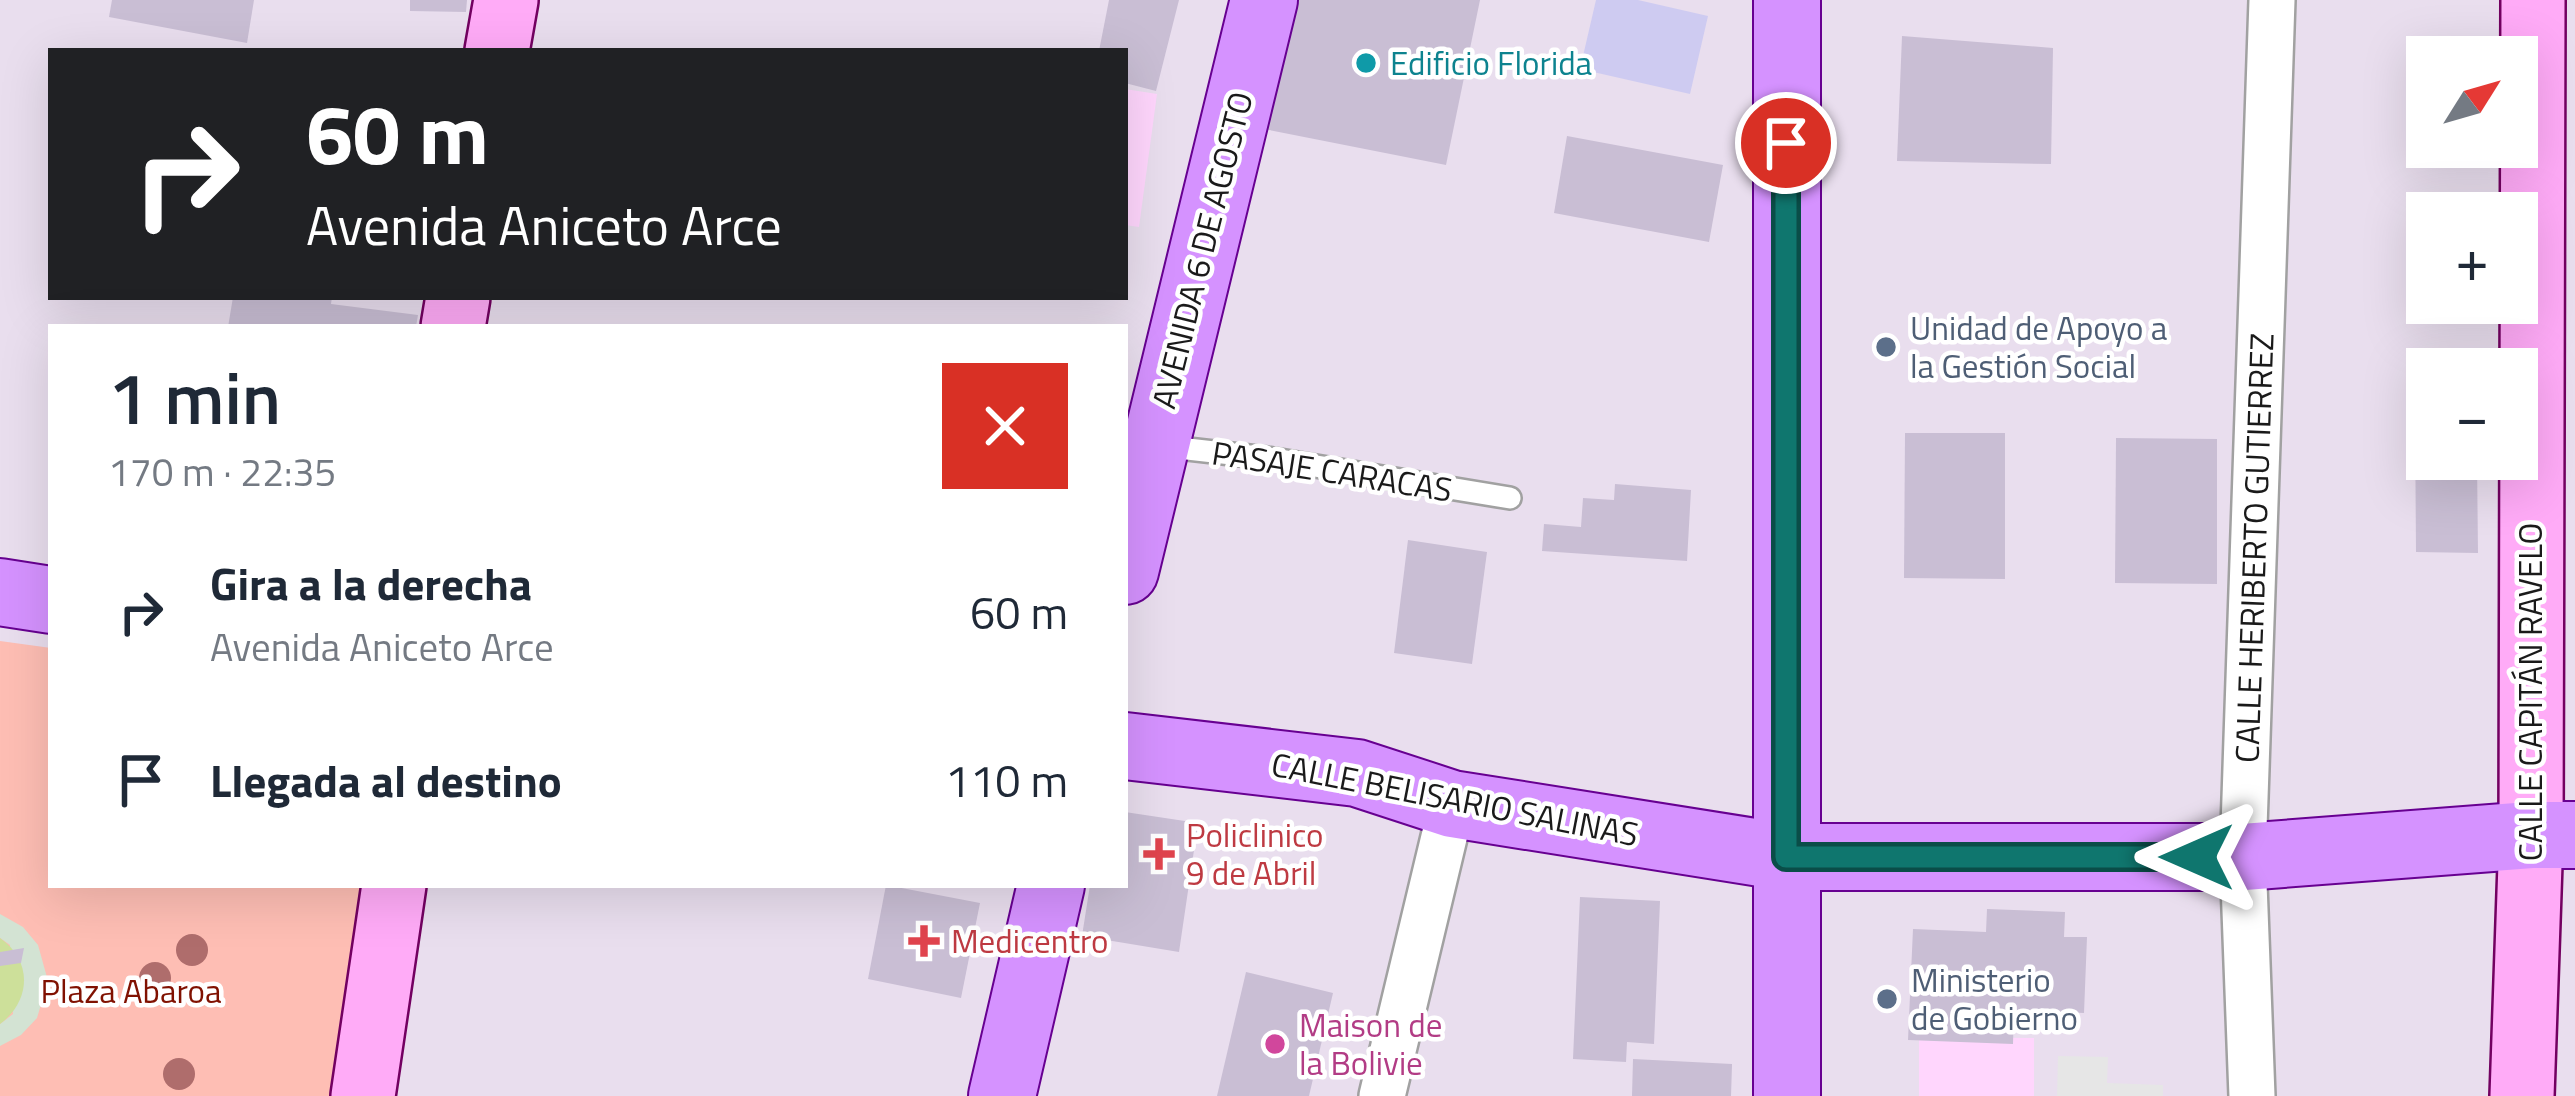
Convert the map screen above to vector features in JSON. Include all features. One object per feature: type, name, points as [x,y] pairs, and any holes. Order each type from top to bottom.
[{"type":"main road","name":"AVENIDA 6 DE AGOSTO","points":[[1128,558],[1264,0]]},
{"type":"main road","points":[[1786,1096],[1787,0]]},
{"type":"main road","points":[[0,592],[48,600]]},
{"type":"main road","name":"CALLE BELISARIO SALINAS","points":[[1128,746],[1358,773],[1452,804],[1786,857],[2243,857],[2553,835]]},
{"type":"main road","points":[[1352,797],[1452,804]]},
{"type":"main road","points":[[1002,1096],[1050,888]]},
{"type":"street","points":[[498,48],[506,0]]},
{"type":"street","name":"CALLE HERIBERTO GUTIERREZ","points":[[2252,1096],[2243,857],[2272,0]]},
{"type":"street","name":"CALLE CAPITÁN RAVELO","points":[[2522,1096],[2553,835],[2533,0]]},
{"type":"street","points":[[1382,1096],[1452,804]]},
{"type":"street","points":[[363,1096],[394,888]]},
{"type":"lane","name":"PASAJE CARACAS","points":[[1154,445],[1267,458],[1510,498]]},
{"type":"shaded area","points":[[1596,0],[1638,0],[1708,16],[1690,94],[1580,69]]},
{"type":"shaded area","points":[[1128,89],[1157,94],[1139,227],[1128,225]]},
{"type":"shaded area","points":[[0,914],[23,927],[38,945],[48,981],[37,1018],[21,1035],[0,1046],[0,1024],[13,1014],[10,945],[0,938]]},
{"type":"shaded area","points":[[0,938],[18,958],[24,981],[18,1004],[0,1024]]},
{"type":"shaded area","points":[[1919,1037],[2034,1038],[2034,1096],[1919,1096]]},
{"type":"shaded area","points":[[2058,1056],[2108,1057],[2107,1083],[2163,1085],[2163,1096],[2057,1096]]},
{"type":"green space","name":"Plaza Abaroa","points":[[0,641],[48,648],[48,888],[372,888],[346,1096],[0,1096]]},
{"type":"building","points":[[112,0],[254,0],[247,43],[109,17]]},
{"type":"building","points":[[410,0],[467,0],[466,12],[410,11]]},
{"type":"building","points":[[1109,0],[1179,0],[1156,91],[1128,84],[1128,48],[1100,48]]},
{"type":"building","name":"Edificio Florida","points":[[1280,0],[1480,0],[1446,165],[1249,126]]},
{"type":"building","points":[[1902,36],[2053,48],[2051,164],[1897,161]]},
{"type":"building","points":[[1567,136],[1723,165],[1709,242],[1554,213]]},
{"type":"building","points":[[232,300],[332,300],[331,304],[418,315],[416,324],[228,324]]},
{"type":"building","points":[[1905,433],[2005,433],[2005,579],[1904,578]]},
{"type":"building","points":[[2116,438],[2217,439],[2217,584],[2115,583]]},
{"type":"building","points":[[2415,480],[2477,480],[2478,553],[2416,552]]},
{"type":"building","points":[[1615,484],[1691,490],[1687,561],[1542,551],[1544,524],[1581,527],[1583,498],[1614,500]]},
{"type":"building","points":[[1408,540],[1487,552],[1472,664],[1394,653]]},
{"type":"building","name":"Policlinico 9 de Abril","points":[[1128,812],[1198,823],[1179,952],[1082,936],[1090,888],[1128,888]]},
{"type":"building","name":"Medicentro","points":[[885,888],[980,903],[961,998],[868,979]]},
{"type":"building","points":[[1580,897],[1660,901],[1654,1044],[1627,1042],[1626,1062],[1573,1059]]},
{"type":"building","name":"Ministerio de Gobierno","points":[[1987,909],[2065,912],[2064,937],[2087,937],[2084,1013],[2014,1010],[2013,1044],[1908,1040],[1913,929],[1986,932]]},
{"type":"building","points":[[24,948],[21,963],[0,966],[0,952]]},
{"type":"building","name":"Maison de la Bolivie","points":[[1246,972],[1333,993],[1309,1096],[1217,1096]]},
{"type":"building","points":[[1633,1059],[1732,1064],[1731,1096],[1632,1096]]},
{"type":"place","name":"Edificio Florida","points":[[1366,63]]},
{"type":"place","name":"Unidad de Apoyo a la Gestión Social","points":[[1886,347]]},
{"type":"place","name":"Policlinico 9 de Abril","points":[[1159,854]]},
{"type":"place","name":"Medicentro","points":[[924,941]]},
{"type":"place","name":"Ministerio de Gobierno","points":[[1887,999]]},
{"type":"place","name":"Maison de la Bolivie","points":[[1275,1044]]},
{"type":"route","points":[[1786,143],[1786,857],[2197,857]]}]
